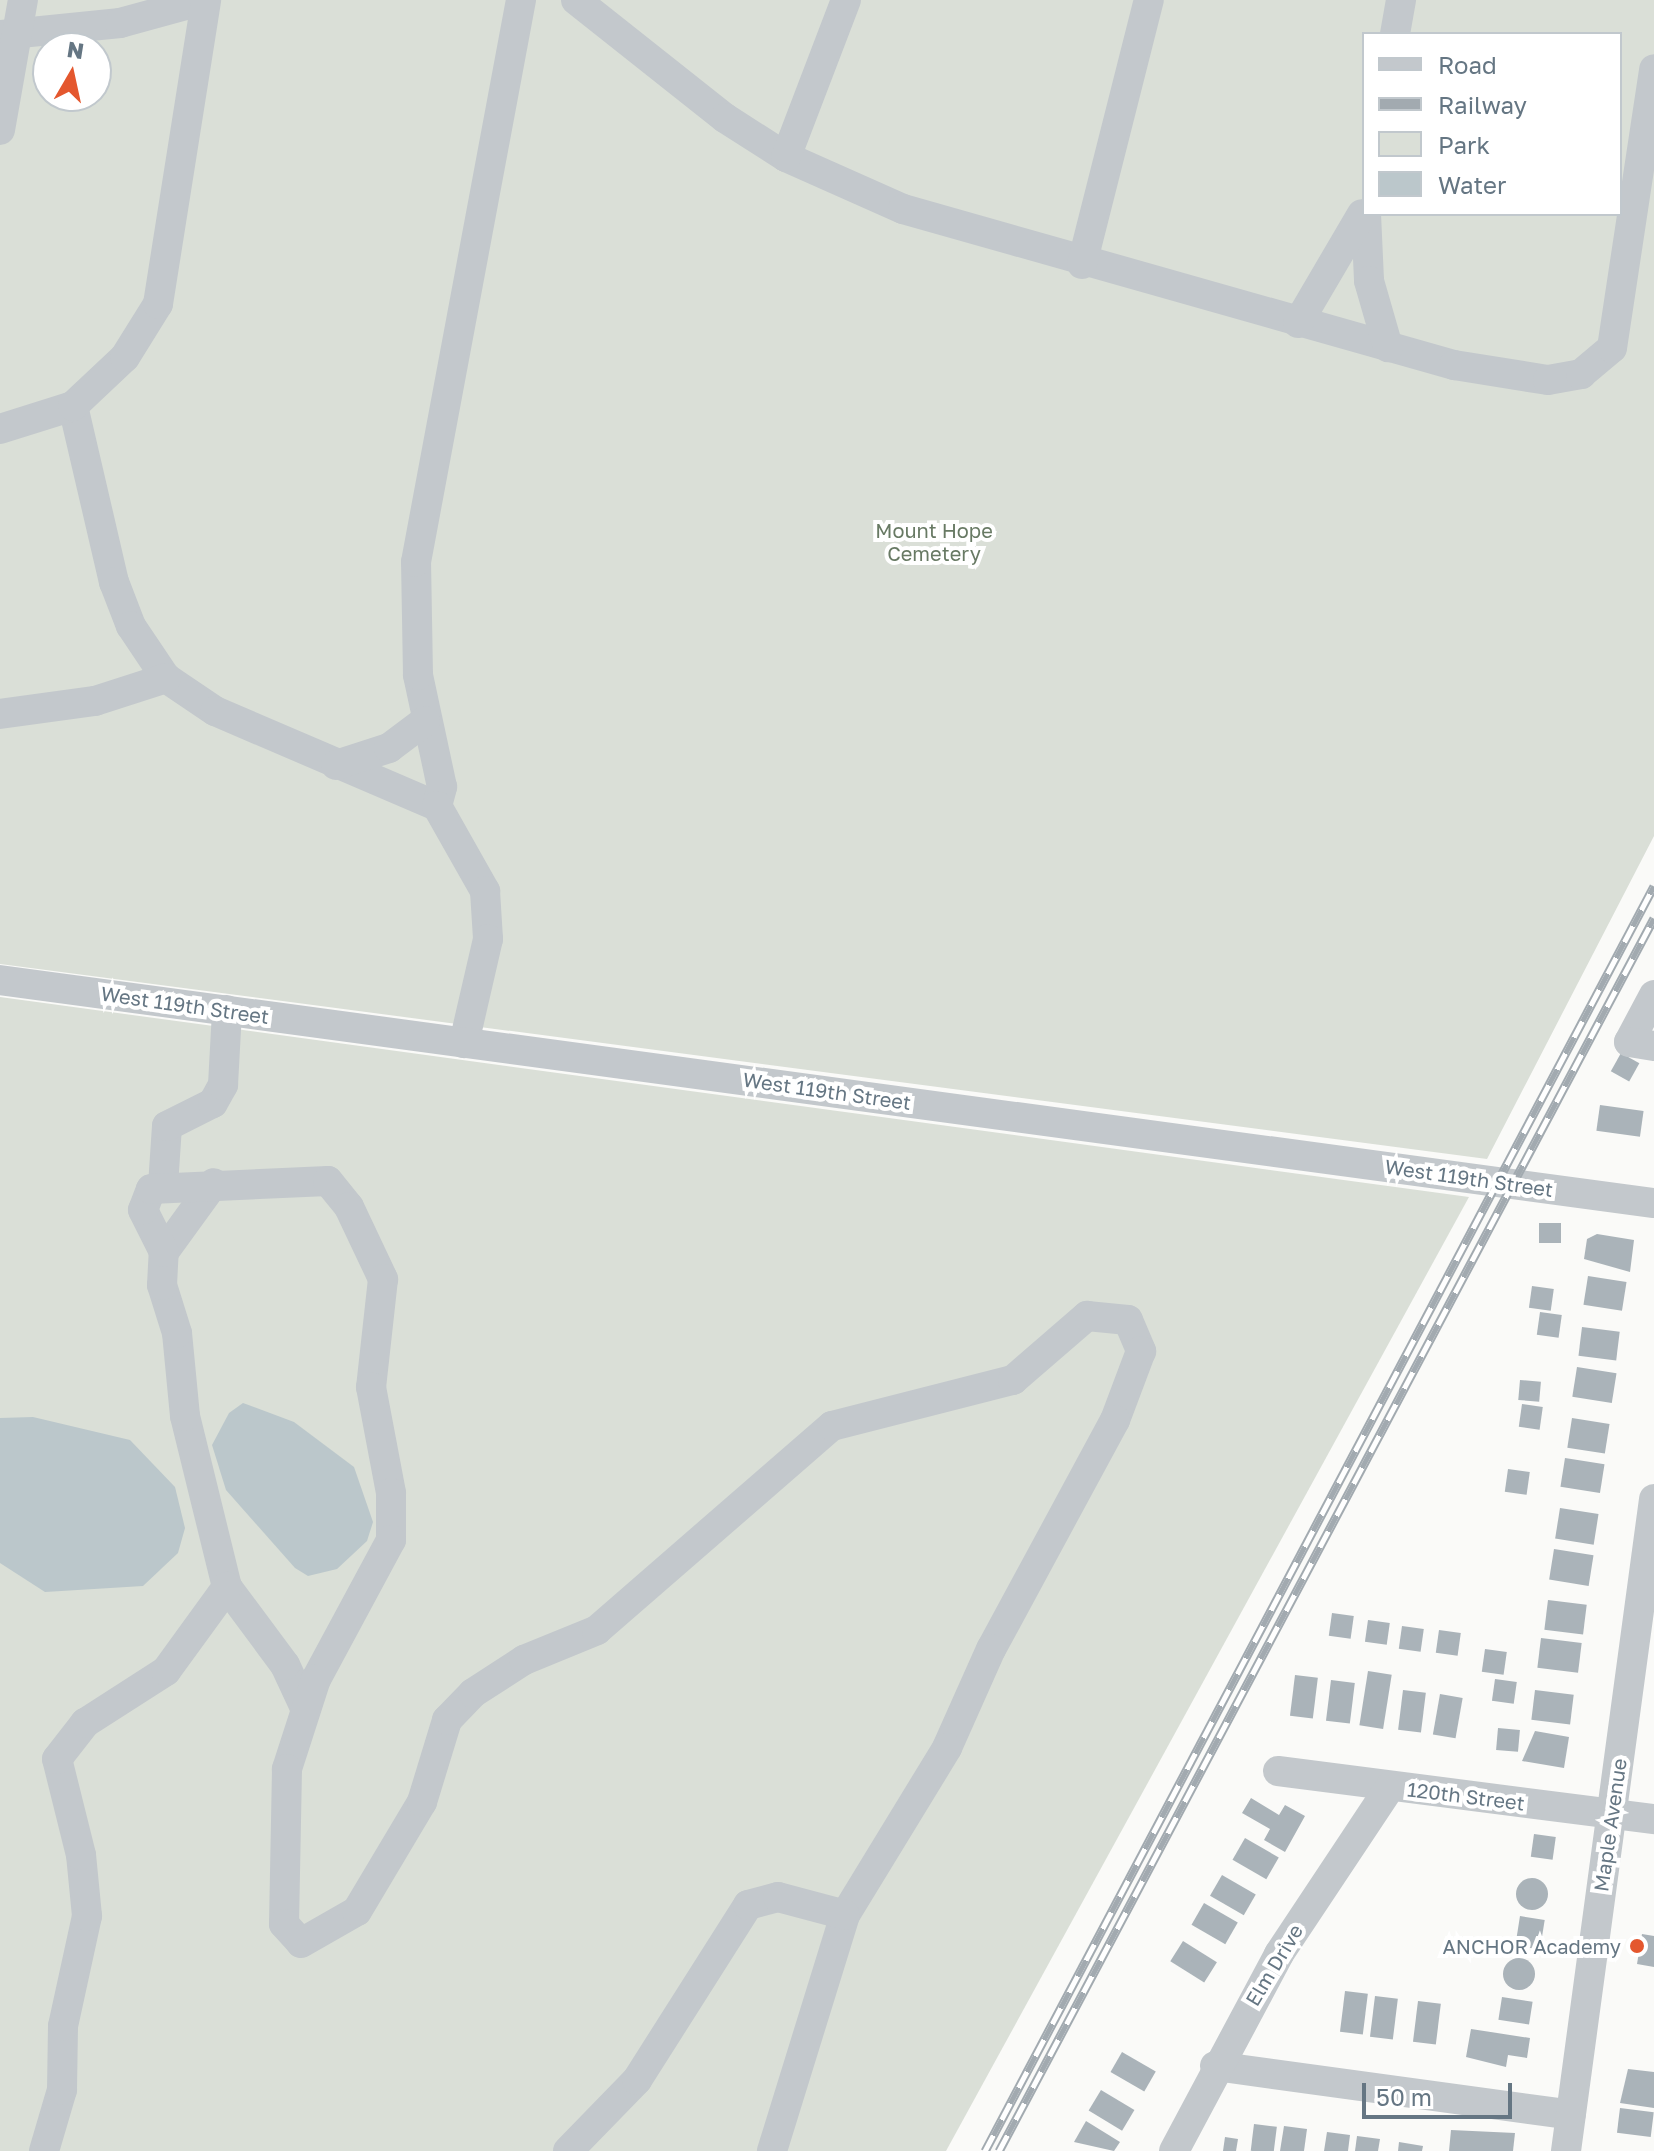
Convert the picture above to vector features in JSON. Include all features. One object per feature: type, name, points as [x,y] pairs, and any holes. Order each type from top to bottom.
[{"type":"street","points":[[0,130],[8,35],[23,0]]},
{"type":"street","points":[[0,429],[73,406],[125,357],[158,304],[205,0],[120,23],[8,35]]},
{"type":"street","points":[[437,806],[442,787],[425,721],[414,625],[425,487],[521,0]]},
{"type":"street","points":[[576,0],[682,86],[786,157],[918,214],[1082,264],[1388,347],[1548,380],[1599,364],[1618,329],[1654,69]]},
{"type":"street","points":[[786,157],[846,0]]},
{"type":"street","points":[[1082,264],[1149,0]]},
{"type":"street","points":[[1395,32],[1401,0]]},
{"type":"street","points":[[1298,323],[1362,216]]},
{"type":"street","points":[[1365,216],[1369,281],[1388,347]]},
{"type":"street","points":[[73,406],[114,582],[131,626],[166,678],[215,711],[437,806],[485,891],[488,939],[464,1043]]},
{"type":"street","points":[[0,714],[95,701],[166,678]]},
{"type":"street","points":[[336,765],[389,748],[425,721]]},
{"type":"street","name":"West 119th Street","points":[[0,980],[1654,1203]]},
{"type":"street","points":[[1654,995],[1629,1042],[1654,1046]]},
{"type":"street","points":[[163,1186],[167,1126],[213,1103],[223,1085],[227,1010]]},
{"type":"street","points":[[305,1708],[285,1665],[227,1587],[185,1416],[177,1333],[162,1285],[164,1252],[142,1202],[163,1186],[328,1181],[349,1207],[383,1279],[371,1387],[391,1493],[391,1540],[305,1708],[286,1785],[284,1924],[301,1943],[357,1911],[422,1802],[447,1720],[473,1693],[524,1660],[597,1630],[832,1426],[1013,1380],[1074,1321],[1101,1314],[1128,1320],[1141,1351],[1095,1465],[991,1649],[947,1748],[845,1915],[772,2151]]},
{"type":"street","points":[[164,1252],[214,1183]]},
{"type":"street","name":"Maple Avenue","points":[[1566,2151],[1654,1499]]},
{"type":"street","points":[[44,2151],[62,2090],[63,2026],[87,1916],[81,1855],[57,1759],[85,1723],[166,1671],[227,1587]]},
{"type":"street","name":"120th Street","points":[[1278,1771],[1654,1819]]},
{"type":"street","name":"Elm Drive","points":[[1174,2151],[1215,2066],[1390,1787]]},
{"type":"street","points":[[568,2151],[637,2080],[748,1905],[778,1897],[845,1915]]},
{"type":"street","points":[[1215,2066],[1571,2115]]},
{"type":"green space","name":"Mount Hope Cemetery","points":[[0,0],[1654,0],[1654,836],[1487,1159],[0,964]]},
{"type":"green space","points":[[0,997],[1469,1197],[946,2151],[0,2151]]},
{"type":"water","points":[[243,1403],[294,1422],[354,1467],[373,1522],[367,1541],[337,1569],[308,1576],[295,1568],[226,1490],[212,1445],[229,1413]]},
{"type":"water","points":[[33,1417],[130,1440],[175,1487],[185,1528],[178,1553],[143,1586],[45,1592],[0,1563],[0,1418]]},
{"type":"building","points":[[1621,1053],[1639,1063],[1629,1082],[1611,1071]]},
{"type":"building","points":[[1600,1105],[1644,1111],[1640,1137],[1596,1131]]},
{"type":"building","points":[[1539,1223],[1561,1223],[1561,1243],[1539,1243]]},
{"type":"building","points":[[1597,1234],[1634,1240],[1630,1272],[1584,1259],[1587,1239]]},
{"type":"building","points":[[1588,1276],[1627,1282],[1622,1311],[1583,1305]]},
{"type":"building","points":[[1532,1286],[1554,1289],[1551,1311],[1529,1308]]},
{"type":"building","points":[[1540,1312],[1562,1315],[1559,1338],[1537,1335]]},
{"type":"building","points":[[1582,1327],[1620,1332],[1616,1360],[1578,1356]]},
{"type":"building","points":[[1577,1367],[1617,1373],[1612,1403],[1572,1397]]},
{"type":"building","points":[[1520,1380],[1541,1382],[1539,1402],[1518,1400]]},
{"type":"building","points":[[1522,1404],[1543,1407],[1540,1430],[1519,1427]]},
{"type":"building","points":[[1572,1418],[1610,1424],[1605,1454],[1567,1448]]},
{"type":"building","points":[[1565,1458],[1605,1464],[1600,1493],[1560,1487]]},
{"type":"building","points":[[1508,1469],[1530,1472],[1527,1495],[1505,1492]]},
{"type":"building","points":[[1560,1508],[1599,1514],[1594,1545],[1555,1539]]},
{"type":"building","points":[[1554,1549],[1594,1555],[1589,1586],[1549,1580]]},
{"type":"building","points":[[1548,1600],[1587,1605],[1583,1635],[1544,1630]]},
{"type":"building","points":[[1332,1613],[1354,1616],[1351,1639],[1329,1636]]},
{"type":"building","points":[[1368,1620],[1390,1623],[1387,1645],[1365,1642]]},
{"type":"building","points":[[1402,1626],[1424,1629],[1421,1652],[1399,1649]]},
{"type":"building","points":[[1439,1630],[1461,1633],[1458,1656],[1436,1653]]},
{"type":"building","points":[[1541,1638],[1582,1643],[1578,1673],[1537,1668]]},
{"type":"building","points":[[1485,1649],[1507,1652],[1504,1675],[1482,1672]]},
{"type":"building","points":[[1368,1671],[1392,1675],[1383,1729],[1359,1725]]},
{"type":"building","points":[[1295,1675],[1318,1678],[1313,1718],[1290,1716]]},
{"type":"building","points":[[1495,1679],[1517,1682],[1514,1704],[1492,1701]]},
{"type":"building","points":[[1331,1680],[1355,1683],[1350,1724],[1326,1721]]},
{"type":"building","points":[[1403,1690],[1426,1693],[1421,1733],[1398,1730]]},
{"type":"building","points":[[1535,1690],[1574,1695],[1570,1725],[1531,1720]]},
{"type":"building","points":[[1440,1694],[1463,1698],[1456,1738],[1433,1734]]},
{"type":"building","points":[[1498,1728],[1520,1730],[1518,1752],[1496,1750]]},
{"type":"building","points":[[1535,1731],[1569,1737],[1564,1768],[1522,1761]]},
{"type":"building","points":[[1251,1798],[1279,1815],[1285,1805],[1305,1816],[1285,1852],[1264,1840],[1270,1829],[1242,1813]]},
{"type":"building","points":[[1534,1834],[1556,1837],[1553,1860],[1531,1857]]},
{"type":"building","points":[[1245,1838],[1279,1858],[1266,1879],[1232,1860]]},
{"type":"building","points":[[1222,1875],[1256,1894],[1244,1915],[1210,1896]]},
{"type":"building","points":[[1532,1878],[1543,1883],[1548,1894],[1543,1905],[1532,1910],[1521,1905],[1516,1894],[1521,1883]]},
{"type":"building","points":[[1204,1903],[1238,1922],[1225,1944],[1192,1925]]},
{"type":"building","points":[[1520,1916],[1545,1920],[1540,1950],[1515,1946]]},
{"type":"building","points":[[1642,1934],[1654,1936],[1654,1967],[1637,1964]]},
{"type":"building","points":[[1183,1941],[1217,1962],[1204,1983],[1170,1961]]},
{"type":"building","points":[[1519,1958],[1530,1963],[1535,1974],[1530,1985],[1519,1990],[1508,1985],[1503,1974],[1508,1963]]},
{"type":"building","points":[[1345,1991],[1368,1994],[1363,2034],[1340,2032]]},
{"type":"building","points":[[1375,1996],[1398,1999],[1393,2039],[1370,2037]]},
{"type":"building","points":[[1502,1997],[1533,2002],[1529,2025],[1498,2020]]},
{"type":"building","points":[[1418,2001],[1441,2004],[1436,2044],[1413,2042]]},
{"type":"building","points":[[1471,2029],[1530,2038],[1527,2058],[1508,2055],[1506,2067],[1466,2057]]},
{"type":"building","points":[[1122,2052],[1156,2072],[1144,2091],[1110,2072]]},
{"type":"building","points":[[1628,2069],[1654,2072],[1654,2108],[1620,2103]]},
{"type":"building","points":[[1101,2090],[1134,2110],[1122,2131],[1089,2111]]},
{"type":"building","points":[[1620,2108],[1654,2112],[1651,2137],[1617,2133]]},
{"type":"building","points":[[1086,2121],[1120,2142],[1114,2151],[1074,2142]]},
{"type":"building","points":[[1254,2124],[1277,2127],[1274,2151],[1251,2151]]},
{"type":"building","points":[[1284,2126],[1307,2129],[1304,2151],[1280,2151]]},
{"type":"building","points":[[1451,2130],[1515,2133],[1513,2151],[1449,2151]]},
{"type":"building","points":[[1327,2132],[1350,2135],[1348,2151],[1324,2151]]},
{"type":"building","points":[[1357,2136],[1380,2139],[1378,2151],[1355,2151]]},
{"type":"building","points":[[1225,2137],[1238,2139],[1236,2151],[1223,2151]]},
{"type":"building","points":[[1399,2142],[1423,2146],[1422,2151],[1398,2151]]},
{"type":"railway","points":[[985,2151],[1654,886]]},
{"type":"railway","points":[[999,2151],[1654,918]]},
{"type":"place","name":"ANCHOR Academy","points":[[1637,1946]]}]
